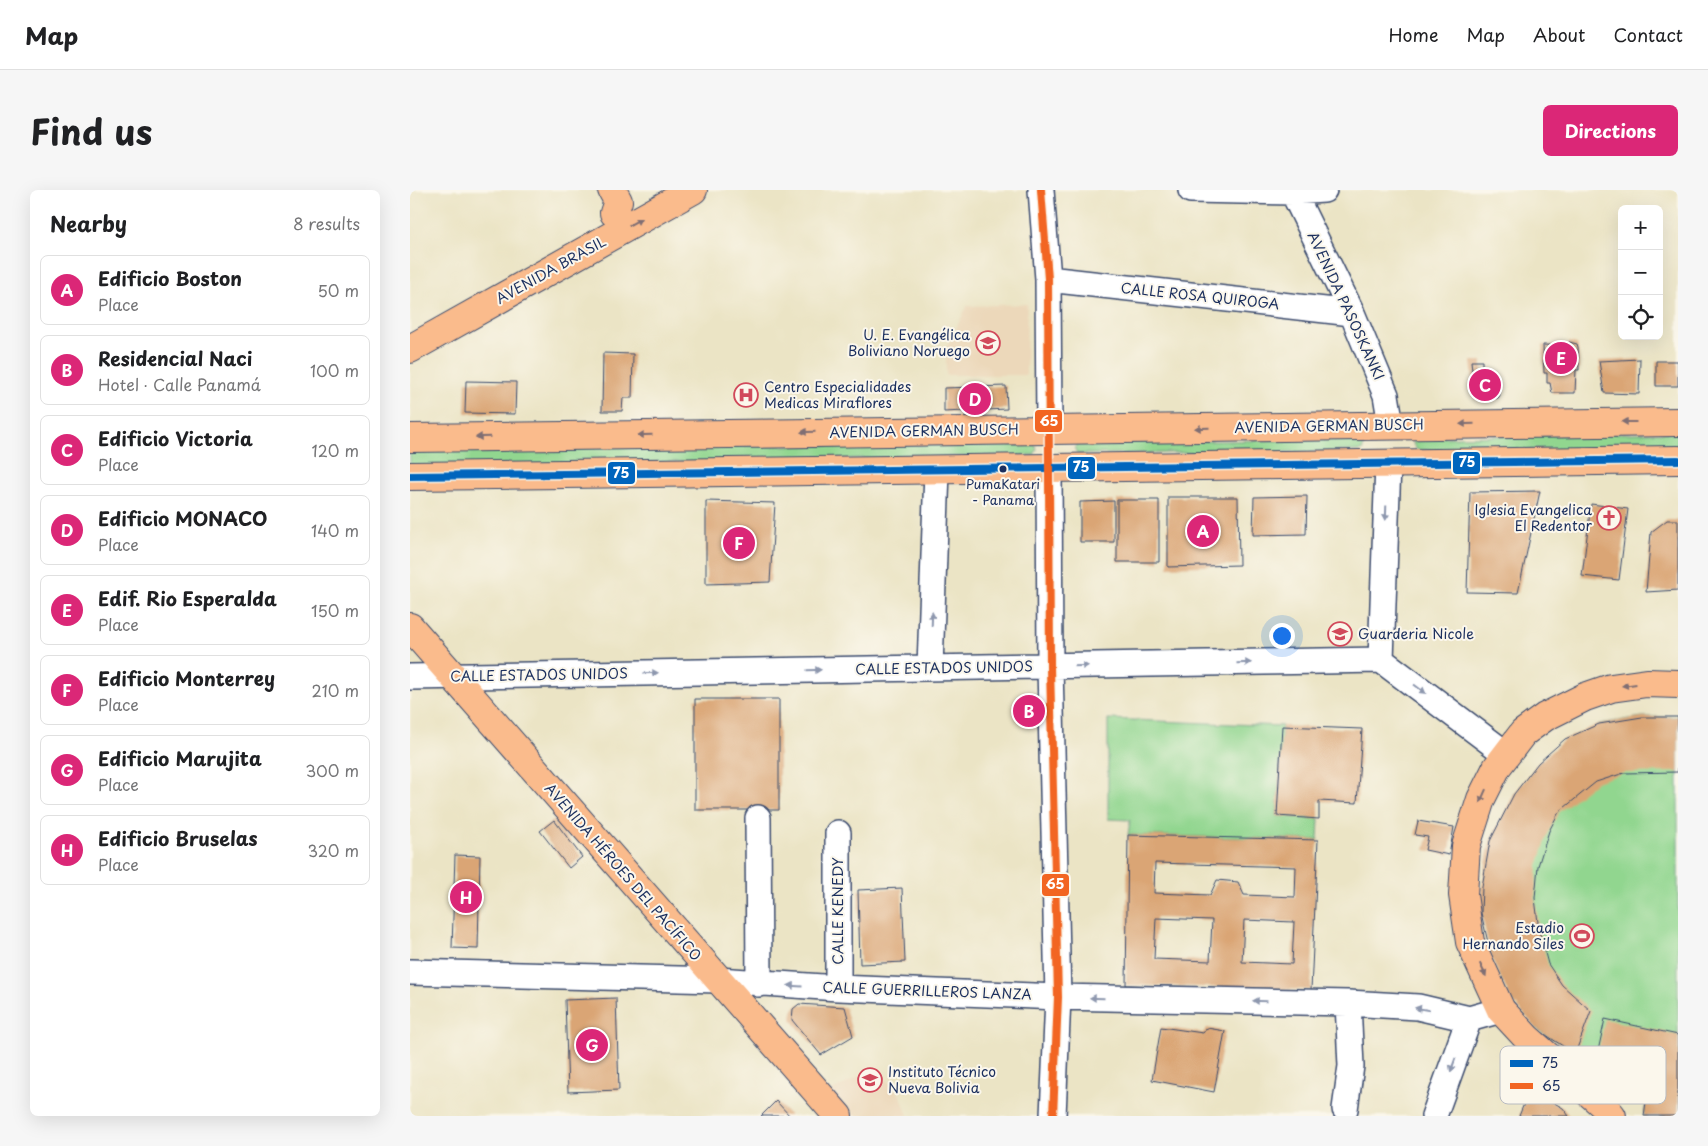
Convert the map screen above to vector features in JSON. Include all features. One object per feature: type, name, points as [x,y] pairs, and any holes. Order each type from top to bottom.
[{"type":"main road","name":"AVENIDA BRASIL","points":[[410,350],[454,315],[533,270],[606,217],[656,190]]},
{"type":"main road","name":"AVENIDA BRASIL","points":[[606,217],[693,190]]},
{"type":"main road","name":"AVENIDA BRASIL","points":[[410,331],[454,315]]},
{"type":"main road","name":"AVENIDA GERMAN BUSCH","points":[[410,438],[1678,422]]},
{"type":"main road","points":[[1388,464],[1391,425]]},
{"type":"main road","points":[[1049,429],[1049,467]]},
{"type":"main road","points":[[410,476],[937,471],[1049,467],[1678,460]]},
{"type":"main road","name":"AVENIDA HÉROES DEL PACÍFICO","points":[[410,627],[838,1116]]},
{"type":"main road","points":[[1536,1046],[1501,1010],[1470,942],[1463,895],[1466,846],[1481,799],[1506,754],[1523,733],[1545,716],[1585,697],[1611,688],[1648,683],[1678,684]]},
{"type":"main road","points":[[1602,1104],[1612,1116]]},
{"type":"street","points":[[1041,190],[1048,279],[1049,429]]},
{"type":"street","points":[[1191,190],[1324,190]]},
{"type":"street","name":"AVENIDA PASOSKANKI","points":[[1292,191],[1352,313],[1386,395],[1391,425]]},
{"type":"street","name":"CALLE ROSA QUIROGA","points":[[1048,279],[1352,313]]},
{"type":"street","points":[[1388,464],[1381,660],[1506,754]]},
{"type":"street","points":[[1049,467],[1050,667],[1058,997],[1053,1116]]},
{"type":"street","points":[[930,667],[937,471]]},
{"type":"street","name":"CALLE ESTADOS UNIDOS","points":[[410,677],[1381,660]]},
{"type":"street","points":[[758,818],[759,984]]},
{"type":"street","name":"CALLE KENEDY","points":[[838,833],[838,988]]},
{"type":"street","name":"CALLE GUERRILLEROS LANZA","points":[[410,972],[718,980],[838,988],[1058,997],[1348,1003],[1418,1007],[1469,1019],[1501,1010]]},
{"type":"street","points":[[1345,1109],[1350,1066],[1348,1003]]},
{"type":"street","points":[[1434,1116],[1469,1019]]},
{"type":"shaded area","name":"U. E. Evangélica Boliviano Noruego","points":[[1027,304],[1026,375],[946,375],[946,349],[967,306]]},
{"type":"shaded area","name":"Instituto Técnico Nueva Bolivia","points":[[876,1068],[901,1096],[908,1116],[848,1116],[828,1093]]},
{"type":"green space","points":[[1678,432],[1678,450],[1417,450],[1413,444],[1416,438]]},
{"type":"green space","points":[[1362,439],[1364,445],[1362,451],[1077,454],[1075,449],[1077,443]]},
{"type":"green space","points":[[1034,444],[1037,449],[1034,455],[410,467],[410,448]]},
{"type":"green space","name":"Estadio Hernando Siles","points":[[1642,717],[1678,717],[1678,1116],[1644,1116],[1646,1104],[1666,1104],[1666,1046],[1563,1046],[1537,1029],[1514,794],[1599,724]]},
{"type":"green space","points":[[1108,719],[1282,726],[1277,816],[1319,819],[1318,840],[1128,835],[1130,820],[1108,819]]},
{"type":"building","points":[[1569,342],[1577,344],[1578,347],[1579,370],[1576,370],[1575,393],[1552,393],[1550,383],[1547,383],[1547,373],[1544,373],[1543,345],[1569,346]]},
{"type":"building","points":[[603,353],[633,354],[632,398],[623,398],[622,411],[602,411]]},
{"type":"building","points":[[1640,359],[1639,394],[1604,393],[1599,361]]},
{"type":"building","points":[[1471,361],[1482,361],[1482,375],[1488,375],[1488,369],[1493,369],[1500,395],[1498,398],[1475,398]]},
{"type":"building","points":[[1656,361],[1678,361],[1678,386],[1656,386]]},
{"type":"building","points":[[466,381],[516,382],[515,414],[465,413]]},
{"type":"building","points":[[1006,386],[1007,409],[944,412],[944,388]]},
{"type":"building","points":[[1540,491],[1518,593],[1467,592],[1470,492]]},
{"type":"building","points":[[1307,496],[1306,534],[1253,535],[1254,497]]},
{"type":"building","points":[[1168,497],[1238,497],[1239,565],[1168,567]]},
{"type":"building","points":[[1117,500],[1159,500],[1159,562],[1117,562]]},
{"type":"building","points":[[706,501],[775,503],[770,582],[706,584]]},
{"type":"building","points":[[1114,501],[1114,542],[1080,542],[1080,502]]},
{"type":"building","points":[[1591,504],[1628,509],[1619,580],[1582,576]]},
{"type":"building","points":[[1667,520],[1678,520],[1678,590],[1646,592],[1651,532]]},
{"type":"building","points":[[695,699],[779,699],[779,810],[695,810]]},
{"type":"building","points":[[1642,717],[1678,717],[1678,772],[1624,773],[1596,782],[1559,812],[1549,831],[1538,866],[1535,898],[1539,931],[1548,964],[1562,985],[1591,1011],[1578,1046],[1563,1046],[1537,1029],[1510,998],[1492,959],[1481,913],[1482,887],[1490,841],[1514,794],[1538,763],[1565,739],[1599,724]]},
{"type":"building","points":[[1282,726],[1362,729],[1357,803],[1319,801],[1319,819],[1277,816]]},
{"type":"building","points":[[554,820],[582,857],[569,868],[540,831]]},
{"type":"building","points":[[1418,821],[1454,827],[1449,855],[1425,850],[1428,837],[1415,835]]},
{"type":"building","points":[[1128,835],[1318,840],[1311,990],[1126,985]],"holes":[[[1155,863],[1296,867],[1295,897],[1244,895],[1238,882],[1217,880],[1210,895],[1154,893]],[[1156,918],[1212,920],[1210,961],[1154,959]],[[1244,920],[1294,922],[1292,964],[1242,962]]]},
{"type":"building","points":[[455,855],[480,856],[478,949],[452,948]]},
{"type":"building","points":[[902,888],[905,962],[860,964],[858,890]]},
{"type":"building","points":[[616,998],[619,1090],[568,1092],[565,1000]]},
{"type":"building","points":[[799,1004],[845,1007],[853,1036],[821,1055],[792,1020],[793,1009]]},
{"type":"building","points":[[1605,1019],[1678,1035],[1678,1116],[1644,1116],[1646,1104],[1666,1104],[1666,1046],[1599,1046]]},
{"type":"building","points":[[1161,1027],[1203,1033],[1207,1028],[1225,1031],[1214,1092],[1152,1080]]},
{"type":"building","points":[[776,1101],[790,1116],[761,1116]]},
{"type":"building","points":[[1524,1104],[1556,1104],[1563,1108],[1569,1116],[1519,1116]]},
{"type":"transit line","name":"65","points":[[1041,190],[1048,279],[1050,667],[1058,997],[1053,1116]]},
{"type":"transit line","name":"75","points":[[410,476],[1678,460]]},
{"type":"place","name":"U. E. Evangélica Boliviano Noruego","points":[[988,343]]},
{"type":"place","name":"Edif. Rio Esperalda","points":[[1561,358]]},
{"type":"place","name":"Edificio Victoria","points":[[1485,385]]},
{"type":"place","name":"Centro Especialidades Medicas Miraflores","points":[[746,395]]},
{"type":"place","name":"Edificio MONACO","points":[[975,399]]},
{"type":"place","name":"PumaKatari - Panama","points":[[1003,469]]},
{"type":"place","name":"Iglesia Evangelica El Redentor","points":[[1609,518]]},
{"type":"place","name":"Edificio Boston","points":[[1203,531]]},
{"type":"place","name":"Edificio Monterrey","points":[[739,543]]},
{"type":"place","name":"Guarderia Nicole","points":[[1340,634]]},
{"type":"place","name":"Residencial Naci","points":[[1029,711]]},
{"type":"place","name":"Edificio Bruselas","points":[[466,897]]},
{"type":"place","name":"Estadio Hernando Siles","points":[[1582,936]]},
{"type":"place","name":"Edificio Marujita","points":[[592,1045]]},
{"type":"place","name":"Instituto Técnico Nueva Bolivia","points":[[870,1080]]}]
